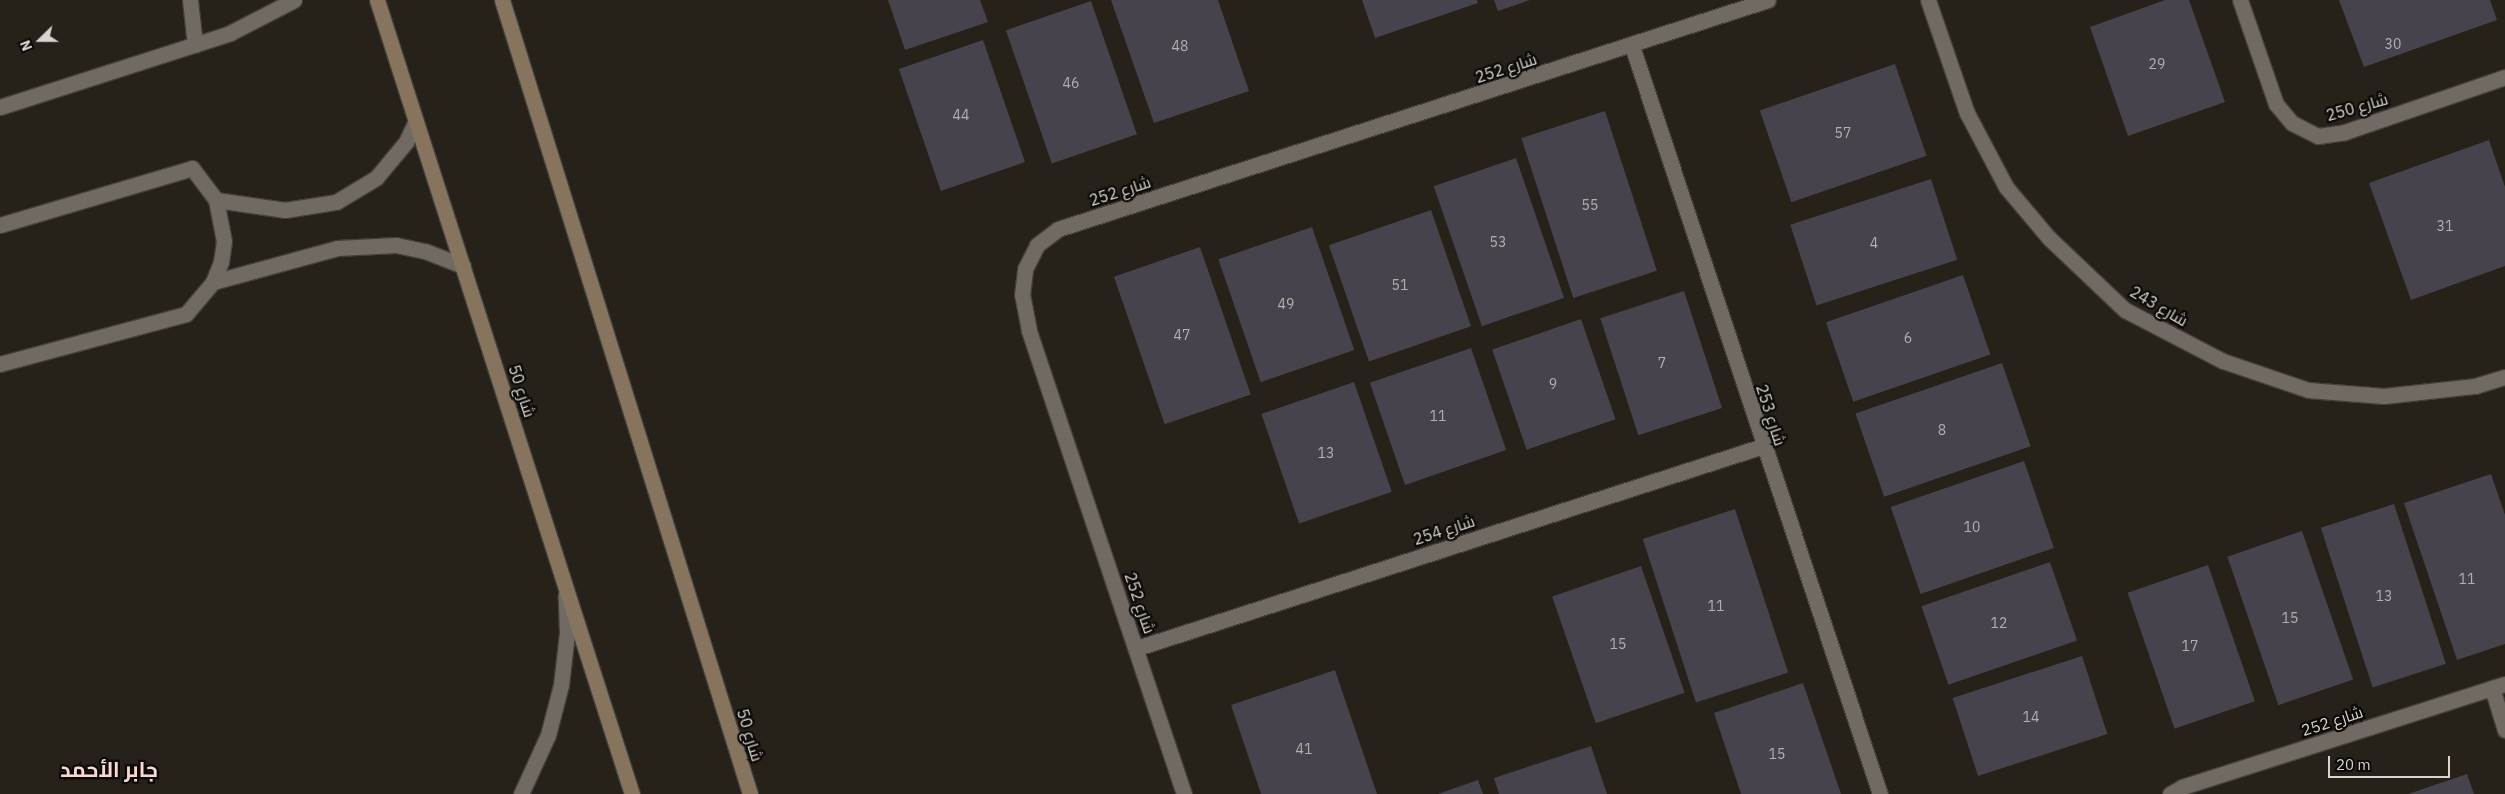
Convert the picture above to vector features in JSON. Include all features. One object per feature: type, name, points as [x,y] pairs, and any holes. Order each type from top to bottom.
[{"type":"main road","name":"شارع 50","points":[[377,0],[566,581],[632,794]]},
{"type":"main road","name":"شارع 50","points":[[502,0],[750,794]]},
{"type":"street","points":[[190,0],[195,45]]},
{"type":"street","points":[[0,107],[230,33],[294,0]]},
{"type":"street","name":"شارع 252","points":[[1184,794],[1029,330],[1022,295],[1025,269],[1037,245],[1058,229],[1632,46],[1768,0]]},
{"type":"street","name":"شارع 243","points":[[1928,0],[1967,113],[2006,187],[2048,238],[2125,310],[2223,361],[2308,390],[2384,396],[2475,386],[2505,377]]},
{"type":"street","name":"شارع 250","points":[[2240,0],[2276,104],[2292,123],[2318,136],[2345,132],[2505,77]]},
{"type":"street","name":"شارع 253","points":[[1632,46],[1763,446],[1880,794]]},
{"type":"street","points":[[216,200],[285,210],[336,202],[376,178],[406,142],[416,121]]},
{"type":"street","points":[[0,225],[192,168],[216,200],[224,241],[221,262],[213,282],[186,314],[0,364]]},
{"type":"street","points":[[213,282],[337,248],[396,245],[425,251],[463,266]]},
{"type":"street","name":"شارع 254","points":[[1136,648],[1763,446]]},
{"type":"street","points":[[521,794],[548,735],[561,685],[567,633],[566,581]]},
{"type":"street","points":[[2498,686],[2505,730]]},
{"type":"street","name":"شارع 252","points":[[2170,794],[2182,787],[2498,686]]},
{"type":"building","points":[[888,0],[980,0],[988,22],[905,50]]},
{"type":"building","points":[[1111,0],[1218,0],[1249,91],[1154,123]]},
{"type":"building","points":[[1362,0],[1477,0],[1478,3],[1375,38]]},
{"type":"building","points":[[1494,0],[1530,0],[1498,11]]},
{"type":"building","points":[[2165,0],[2189,0],[2225,102],[2128,136],[2090,27]]},
{"type":"building","points":[[2339,0],[2490,0],[2497,20],[2364,67]]},
{"type":"building","points":[[1091,1],[1137,134],[1052,164],[1006,30]]},
{"type":"building","points":[[983,40],[1025,162],[941,191],[899,69]]},
{"type":"building","points":[[1895,64],[1927,156],[1791,202],[1760,111]]},
{"type":"building","points":[[1605,111],[1657,271],[1573,298],[1521,138]]},
{"type":"building","points":[[2489,140],[2505,187],[2505,266],[2411,300],[2369,183]]},
{"type":"building","points":[[1516,158],[1564,298],[1482,326],[1434,186]]},
{"type":"building","points":[[1931,179],[1957,260],[1817,306],[1790,225]]},
{"type":"building","points":[[1431,210],[1471,326],[1369,361],[1329,245]]},
{"type":"building","points":[[1312,227],[1354,350],[1261,382],[1218,259]]},
{"type":"building","points":[[1200,247],[1251,395],[1165,424],[1114,277]]},
{"type":"building","points":[[1963,275],[1990,354],[1853,402],[1826,322]]},
{"type":"building","points":[[1684,291],[1722,408],[1638,435],[1600,318]]},
{"type":"building","points":[[1581,319],[1616,419],[1527,450],[1492,350]]},
{"type":"building","points":[[1471,348],[1506,450],[1405,485],[1370,383]]},
{"type":"building","points":[[2002,363],[2031,446],[1884,497],[1855,413]]},
{"type":"building","points":[[1354,382],[1392,492],[1299,524],[1261,414]]},
{"type":"building","points":[[2024,461],[2054,548],[1921,594],[1891,507]]},
{"type":"building","points":[[2491,474],[2505,515],[2505,644],[2457,660],[2404,503]]},
{"type":"building","points":[[2394,504],[2446,664],[2373,688],[2321,528]]},
{"type":"building","points":[[1735,509],[1788,673],[1696,703],[1643,539]]},
{"type":"building","points":[[2302,531],[2353,679],[2278,705],[2227,557]]},
{"type":"building","points":[[2050,562],[2077,640],[1948,685],[1921,606]]},
{"type":"building","points":[[2208,565],[2255,701],[2175,729],[2128,593]]},
{"type":"building","points":[[1641,566],[1685,693],[1596,723],[1552,597]]},
{"type":"building","points":[[2082,656],[2107,734],[1978,776],[1953,698]]},
{"type":"building","points":[[1335,670],[1377,794],[1261,794],[1231,705]]},
{"type":"building","points":[[1803,683],[1841,794],[1741,794],[1714,713]]},
{"type":"building","points":[[1591,746],[1607,794],[1499,794],[1494,778]]},
{"type":"building","points":[[2467,774],[2474,794],[2408,794]]},
{"type":"building","points":[[1478,780],[1483,794],[1438,794]]},
{"type":"district","name":"جابر الأحمد","points":[[109,769]]}]
